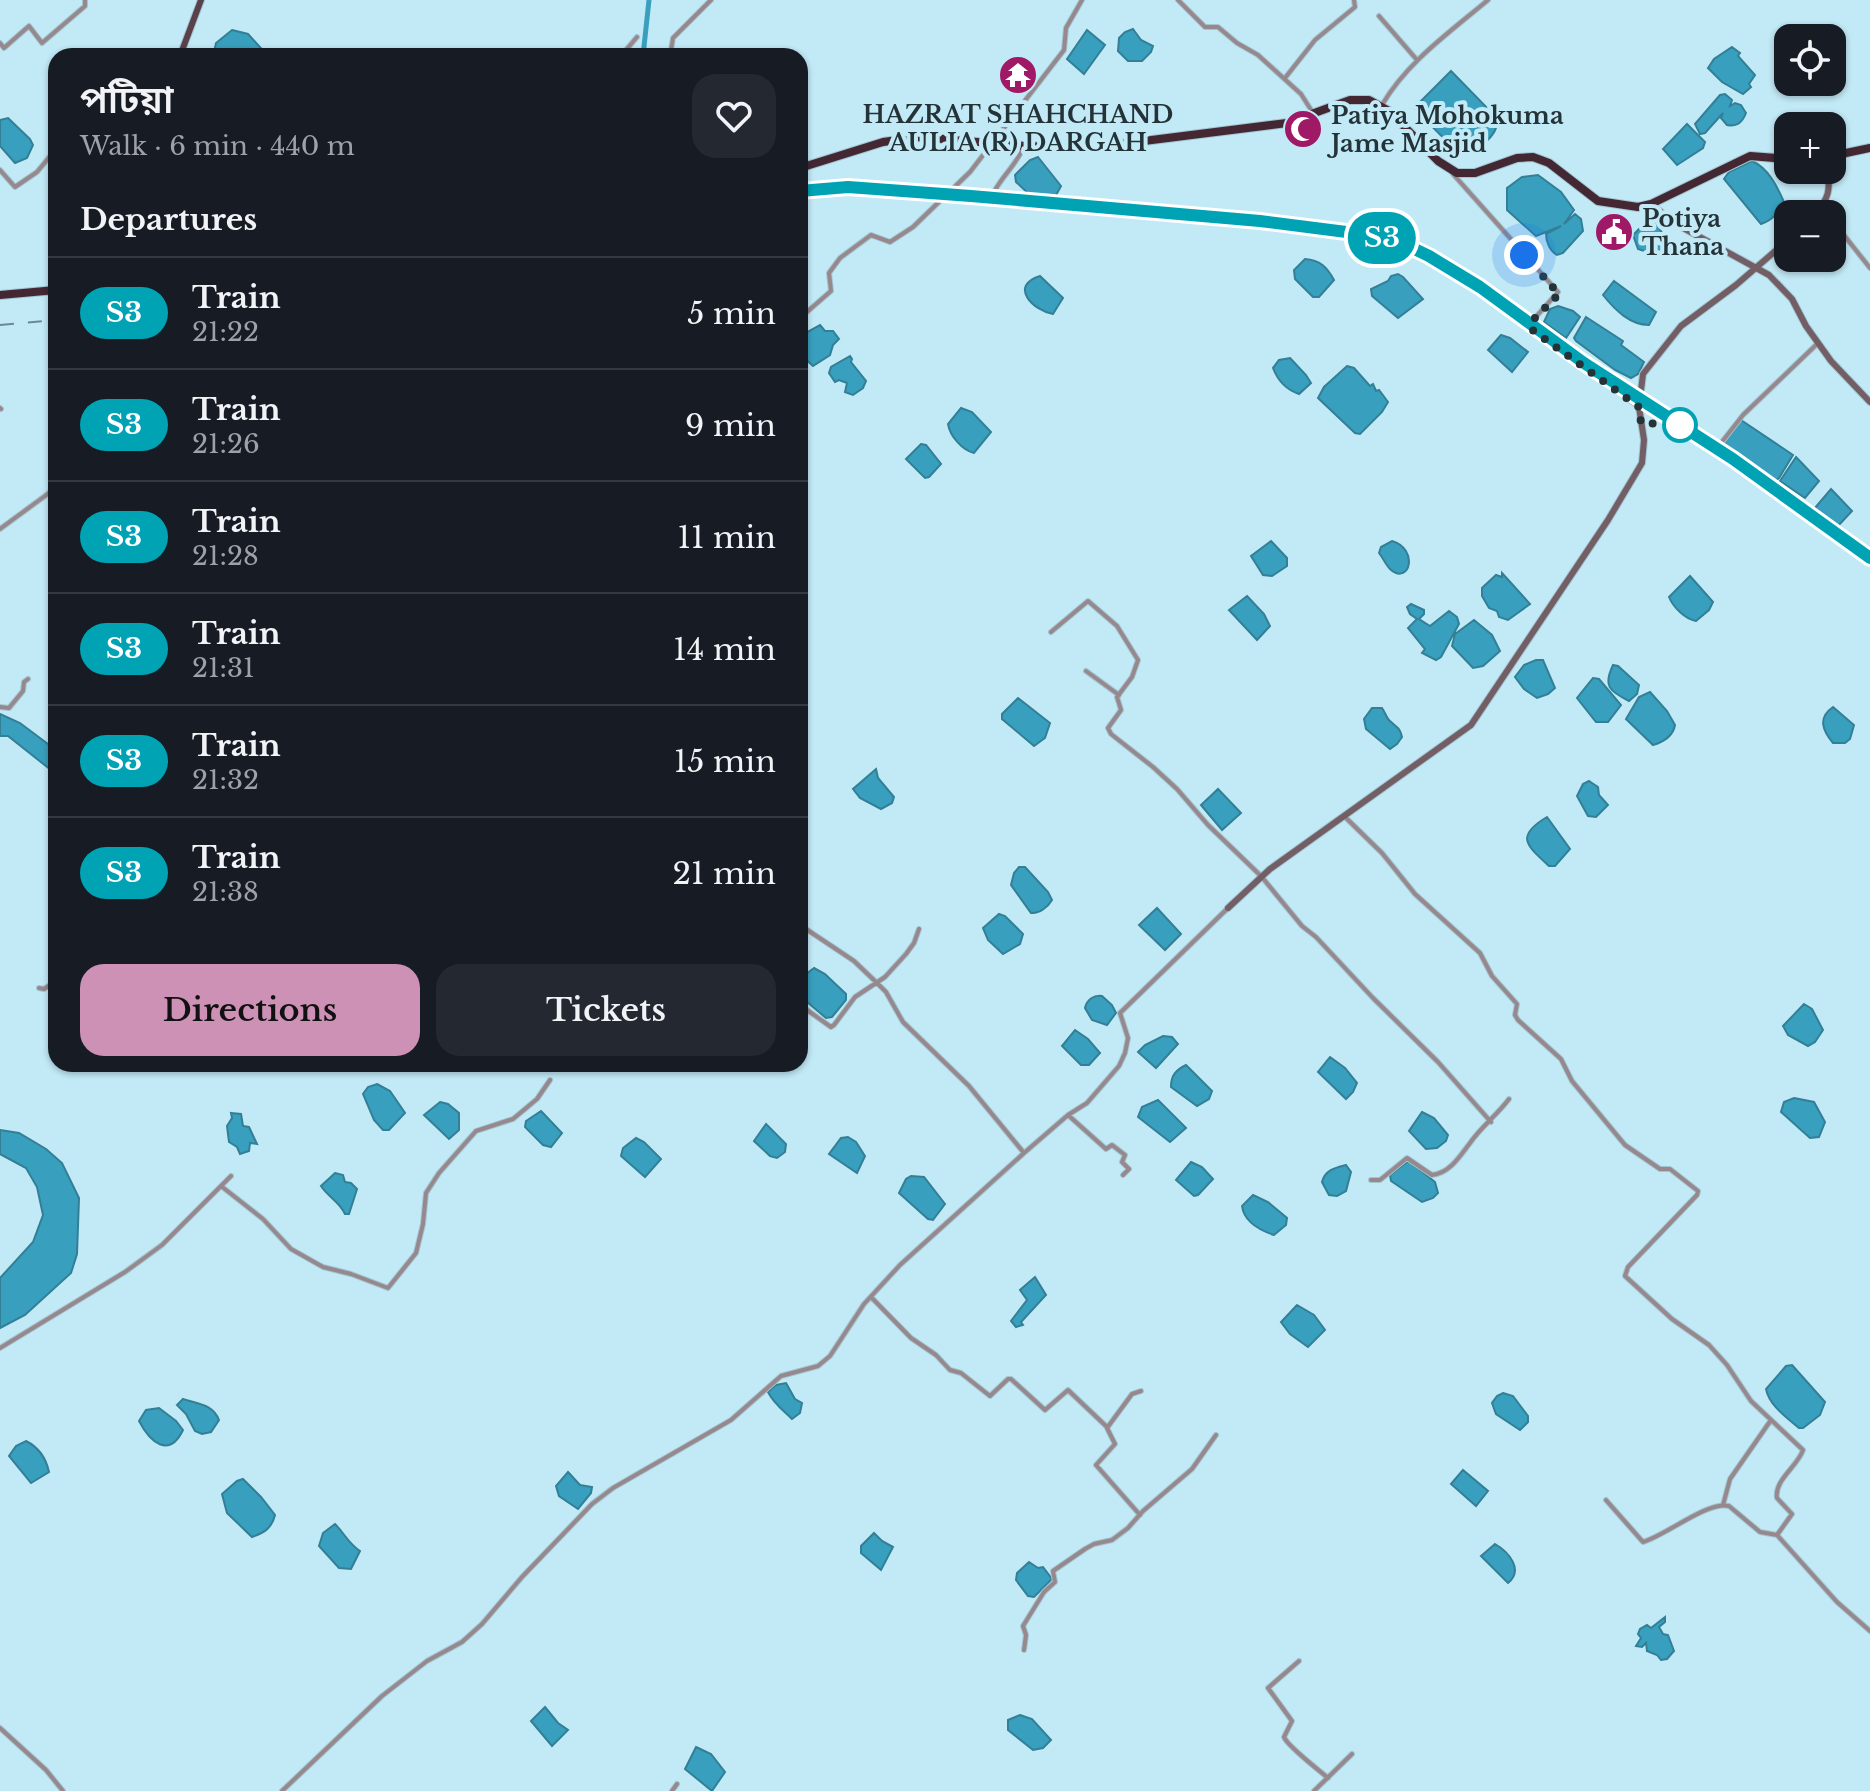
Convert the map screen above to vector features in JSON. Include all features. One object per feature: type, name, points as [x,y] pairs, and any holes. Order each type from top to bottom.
[{"type":"highway","points":[[808,165],[883,142],[920,137],[1024,146],[1088,148],[1119,145],[1287,123],[1350,100],[1369,100],[1382,105],[1446,167],[1457,173],[1471,174],[1517,158],[1533,157],[1549,163],[1598,201],[1638,207],[1651,204],[1750,156],[1774,158]]},
{"type":"highway","points":[[1846,153],[1870,148]]},
{"type":"highway","points":[[0,295],[48,291]]},
{"type":"main road","points":[[183,48],[201,0]]},
{"type":"street","points":[[0,43],[4,48],[29,26],[42,43],[85,6],[85,0]]},
{"type":"street","points":[[671,48],[673,38],[711,0]]},
{"type":"street","points":[[808,311],[831,291],[829,273],[840,258],[871,235],[890,242],[907,232],[970,172],[1064,50],[1066,28],[1082,0]]},
{"type":"street","points":[[1178,0],[1205,27],[1218,27],[1258,55],[1307,100],[1313,113]]},
{"type":"street","points":[[1285,78],[1315,40],[1351,13],[1355,7],[1354,0]]},
{"type":"street","points":[[1382,105],[1394,84],[1417,60],[1488,0]]},
{"type":"street","points":[[1379,16],[1417,60]]},
{"type":"street","points":[[628,48],[637,37]]},
{"type":"street","points":[[994,192],[1015,165],[1024,146]]},
{"type":"street","points":[[0,170],[15,187],[37,172],[48,159]]},
{"type":"street","points":[[1446,167],[1558,292],[1534,319],[1531,329],[1639,407]]},
{"type":"street","points":[[1651,204],[1676,224],[1769,275],[1792,299],[1818,343],[1846,380],[1870,402]]},
{"type":"street","points":[[1846,238],[1870,268]]},
{"type":"street","points":[[282,1791],[382,1696],[427,1661],[462,1642],[482,1624],[592,1504],[613,1488],[731,1420],[781,1376],[818,1366],[830,1356],[871,1297],[938,1228],[1068,1115],[1087,1103],[1119,1066],[1128,1038],[1120,1013],[1261,876],[1471,725],[1632,483],[1642,463],[1644,440],[1639,407],[1643,374],[1681,326],[1774,252]]},
{"type":"street","points":[[1714,452],[1743,415],[1818,343]]},
{"type":"street","points":[[0,529],[48,494]]},
{"type":"street","points":[[1051,632],[1088,601],[1117,626],[1138,660],[1132,677],[1119,695],[1117,705],[1121,710],[1108,728],[1111,734],[1177,789],[1208,825],[1261,876],[1302,926],[1438,1062],[1491,1122]]},
{"type":"street","points":[[1086,671],[1119,695]]},
{"type":"street","points":[[0,707],[9,708],[28,679]]},
{"type":"street","points":[[1343,815],[1382,853],[1415,894],[1480,953],[1492,976],[1517,1004],[1515,1015],[1518,1020],[1561,1059],[1572,1081],[1614,1135],[1660,1169],[1670,1169],[1698,1191],[1628,1267],[1625,1276],[1672,1319],[1709,1345],[1751,1401],[1803,1453],[1776,1489],[1777,1498],[1792,1514],[1777,1535]]},
{"type":"street","points":[[808,1011],[831,1027],[855,997],[877,983],[906,954],[919,929]]},
{"type":"street","points":[[808,930],[854,961],[886,992],[903,1022],[969,1086],[1024,1153]]},
{"type":"street","points":[[39,988],[48,986]]},
{"type":"street","points":[[221,1186],[263,1219],[291,1249],[323,1267],[388,1288],[416,1253],[426,1193],[439,1173],[476,1131],[513,1119],[537,1099],[550,1080]]},
{"type":"street","points":[[1371,1180],[1380,1180],[1407,1158],[1427,1173],[1437,1175],[1463,1154],[1509,1099]]},
{"type":"street","points":[[1068,1115],[1106,1149],[1112,1145],[1125,1155],[1122,1162],[1129,1169],[1123,1175]]},
{"type":"street","points":[[0,1348],[125,1272],[162,1245],[231,1176]]},
{"type":"street","points":[[871,1297],[911,1338],[936,1355],[950,1370],[961,1373],[990,1396],[1008,1379],[1014,1380],[1045,1410],[1068,1390],[1107,1427],[1115,1444],[1099,1459],[1097,1469],[1140,1515]]},
{"type":"street","points":[[1107,1427],[1132,1394],[1141,1391]]},
{"type":"street","points":[[1723,1505],[1736,1470],[1771,1420]]},
{"type":"street","points":[[1024,1650],[1026,1635],[1023,1626],[1044,1592],[1055,1582],[1053,1571],[1094,1544],[1112,1540],[1192,1469],[1216,1435]]},
{"type":"street","points":[[1606,1500],[1643,1542],[1708,1509],[1729,1506],[1760,1532],[1777,1535],[1837,1602],[1869,1627]]},
{"type":"street","points":[[1299,1661],[1268,1688],[1292,1721],[1284,1737],[1286,1744],[1328,1778]]},
{"type":"street","points":[[0,1728],[46,1770],[63,1791]]},
{"type":"street","points":[[1314,1791],[1352,1754]]},
{"type":"street","points":[[672,1791],[677,1784]]},
{"type":"water","points":[[1133,29],[1141,40],[1153,46],[1142,61],[1128,61],[1118,51],[1119,38]]},
{"type":"water","points":[[232,30],[248,34],[261,48],[215,48],[216,43]]},
{"type":"water","points":[[1087,30],[1105,45],[1084,74],[1067,59]]},
{"type":"water","points":[[1732,47],[1755,75],[1749,84],[1751,87],[1743,94],[1722,82],[1708,68],[1714,59]]},
{"type":"water","points":[[1451,71],[1496,117],[1494,133],[1472,154],[1459,154],[1414,108]]},
{"type":"water","points":[[1725,94],[1732,100],[1730,106],[1735,103],[1741,105],[1746,113],[1743,119],[1739,124],[1727,125],[1721,118],[1723,113],[1705,133],[1700,134],[1695,124],[1720,95]]},
{"type":"water","points":[[8,118],[33,145],[27,158],[15,163],[0,146],[0,120]]},
{"type":"water","points":[[1687,124],[1705,142],[1703,148],[1677,165],[1663,149]]},
{"type":"water","points":[[1038,157],[1061,186],[1055,197],[1032,197],[1016,182],[1015,175],[1030,160]]},
{"type":"water","points":[[1752,161],[1758,164],[1775,184],[1783,200],[1774,200],[1774,217],[1761,224],[1724,179],[1729,172]]},
{"type":"water","points":[[1538,175],[1561,192],[1574,210],[1564,224],[1575,214],[1581,219],[1583,231],[1563,253],[1557,255],[1549,246],[1546,234],[1561,226],[1536,236],[1507,210],[1507,188],[1522,177]]},
{"type":"water","points":[[1655,222],[1668,242],[1666,250],[1659,256],[1638,249],[1633,235],[1642,226]]},
{"type":"water","points":[[1305,259],[1322,265],[1334,280],[1319,297],[1313,297],[1295,279],[1294,270]]},
{"type":"water","points":[[1398,274],[1423,299],[1398,318],[1372,296],[1371,289]]},
{"type":"water","points":[[1040,276],[1063,298],[1053,314],[1038,308],[1027,298],[1026,286]]},
{"type":"water","points":[[1614,281],[1656,312],[1649,325],[1623,316],[1603,295]]},
{"type":"water","points":[[1558,306],[1580,317],[1566,338],[1544,322],[1550,309]]},
{"type":"water","points":[[1586,317],[1623,341],[1621,345],[1644,362],[1638,374],[1631,378],[1615,370],[1576,341],[1574,338]]},
{"type":"water","points":[[820,325],[825,331],[833,331],[839,339],[830,355],[813,366],[808,361],[808,332]]},
{"type":"water","points":[[1501,335],[1528,352],[1512,372],[1488,350]]},
{"type":"water","points":[[850,356],[866,381],[863,388],[853,395],[845,392],[847,383],[835,382],[829,373],[831,367]]},
{"type":"water","points":[[1290,358],[1311,383],[1299,394],[1283,384],[1273,368],[1279,360]]},
{"type":"water","points":[[1347,366],[1354,368],[1370,386],[1373,384],[1388,402],[1360,434],[1355,433],[1318,398],[1324,387]]},
{"type":"water","points":[[961,408],[972,412],[991,432],[974,453],[961,446],[949,429],[948,424]]},
{"type":"water","points":[[1741,420],[1793,455],[1775,481],[1725,448],[1723,444]]},
{"type":"water","points":[[921,444],[926,445],[941,464],[925,478],[906,459]]},
{"type":"water","points":[[1796,457],[1819,481],[1805,498],[1780,481]]},
{"type":"water","points":[[1831,489],[1852,511],[1838,526],[1821,517],[1814,509]]},
{"type":"water","points":[[1271,541],[1287,558],[1287,566],[1272,576],[1263,575],[1251,556]]},
{"type":"water","points":[[1392,541],[1406,551],[1409,558],[1407,570],[1403,573],[1391,570],[1379,553],[1381,547]]},
{"type":"water","points":[[1502,573],[1530,604],[1508,620],[1489,608],[1482,596],[1482,588],[1496,575],[1502,577]]},
{"type":"water","points":[[1690,576],[1713,602],[1696,621],[1680,612],[1669,597]]},
{"type":"water","points":[[1247,596],[1264,614],[1270,626],[1257,640],[1229,610]]},
{"type":"water","points":[[1411,604],[1424,610],[1419,619],[1430,626],[1449,611],[1457,617],[1459,624],[1441,657],[1436,660],[1422,653],[1425,649],[1408,628],[1417,619],[1407,607]]},
{"type":"water","points":[[1474,620],[1492,635],[1500,651],[1483,666],[1473,668],[1452,646],[1455,634]]},
{"type":"water","points":[[1543,660],[1555,688],[1537,698],[1524,689],[1515,677],[1524,665]]},
{"type":"water","points":[[1613,665],[1639,685],[1637,694],[1629,701],[1617,694],[1608,683]]},
{"type":"water","points":[[1593,678],[1599,679],[1621,705],[1608,722],[1596,722],[1577,698]]},
{"type":"water","points":[[1650,692],[1675,725],[1667,738],[1653,745],[1626,719],[1639,697]]},
{"type":"water","points":[[1018,698],[1050,723],[1045,738],[1034,746],[1002,719],[1002,714]]},
{"type":"water","points":[[1833,707],[1854,725],[1850,739],[1845,743],[1833,743],[1824,729],[1823,720]]},
{"type":"water","points":[[1372,708],[1382,708],[1400,731],[1402,737],[1390,749],[1366,729],[1364,719]]},
{"type":"water","points":[[0,714],[20,723],[48,744],[48,768],[8,736],[0,736]]},
{"type":"water","points":[[876,769],[878,778],[894,797],[892,803],[881,809],[860,798],[853,789]]},
{"type":"water","points":[[1589,781],[1598,787],[1599,795],[1608,805],[1596,817],[1588,816],[1577,796],[1583,784]]},
{"type":"water","points":[[1218,789],[1241,813],[1222,830],[1201,805]]},
{"type":"water","points":[[1547,817],[1570,849],[1555,866],[1549,866],[1527,841],[1531,830]]},
{"type":"water","points":[[1019,867],[1025,867],[1052,900],[1040,911],[1031,913],[1011,885]]},
{"type":"water","points":[[1157,908],[1181,934],[1165,950],[1139,925]]},
{"type":"water","points":[[999,914],[1023,934],[1020,944],[1003,954],[988,940],[983,928]]},
{"type":"water","points":[[814,968],[825,974],[846,994],[846,1000],[832,1017],[826,1018],[808,1003],[808,973]]},
{"type":"water","points":[[1102,996],[1116,1013],[1107,1025],[1092,1020],[1085,1008],[1091,998]]},
{"type":"water","points":[[1804,1004],[1812,1009],[1823,1030],[1808,1046],[1788,1035],[1783,1026]]},
{"type":"water","points":[[1075,1030],[1100,1053],[1089,1065],[1081,1065],[1062,1046]]},
{"type":"water","points":[[1163,1036],[1172,1037],[1178,1044],[1156,1068],[1138,1052]]},
{"type":"water","points":[[1330,1057],[1345,1068],[1357,1083],[1346,1099],[1318,1072]]},
{"type":"water","points":[[1186,1065],[1212,1091],[1209,1099],[1197,1106],[1171,1087],[1175,1073]]},
{"type":"water","points":[[377,1084],[390,1091],[405,1113],[389,1130],[383,1130],[374,1120],[363,1094],[368,1087]]},
{"type":"water","points":[[1794,1098],[1814,1102],[1825,1122],[1819,1137],[1810,1138],[1781,1112],[1784,1102]]},
{"type":"water","points":[[1158,1100],[1186,1128],[1170,1142],[1138,1117],[1142,1107]]},
{"type":"water","points":[[440,1102],[459,1113],[459,1130],[449,1139],[424,1115]]},
{"type":"water","points":[[541,1111],[562,1133],[551,1147],[543,1145],[525,1127],[526,1121]]},
{"type":"water","points":[[1422,1112],[1434,1118],[1448,1135],[1437,1148],[1426,1149],[1409,1131]]},
{"type":"water","points":[[231,1113],[241,1114],[243,1126],[249,1127],[257,1144],[250,1143],[249,1151],[240,1154],[237,1147],[229,1142],[227,1126],[232,1118]]},
{"type":"water","points":[[766,1124],[786,1144],[785,1152],[777,1158],[770,1156],[754,1141]]},
{"type":"water","points":[[0,1130],[19,1133],[46,1149],[62,1163],[79,1198],[77,1254],[71,1273],[25,1315],[0,1328],[0,1278],[33,1242],[43,1215],[37,1187],[26,1168],[0,1154]]},
{"type":"water","points":[[848,1137],[856,1142],[865,1156],[857,1173],[829,1154],[841,1138]]},
{"type":"water","points":[[636,1138],[661,1159],[645,1177],[621,1156],[623,1148]]},
{"type":"water","points":[[1191,1162],[1202,1167],[1213,1179],[1194,1196],[1176,1180]]},
{"type":"water","points":[[1407,1162],[1435,1182],[1438,1193],[1433,1198],[1422,1202],[1391,1181],[1390,1175]]},
{"type":"water","points":[[1346,1165],[1351,1172],[1346,1191],[1337,1196],[1329,1195],[1323,1178],[1331,1170]]},
{"type":"water","points":[[335,1173],[343,1175],[345,1182],[357,1189],[349,1214],[345,1214],[321,1186]]},
{"type":"water","points":[[911,1176],[924,1177],[945,1204],[933,1220],[899,1193]]},
{"type":"water","points":[[1253,1195],[1268,1202],[1287,1218],[1286,1225],[1274,1235],[1258,1228],[1243,1212],[1242,1206]]},
{"type":"water","points":[[1035,1277],[1046,1295],[1021,1322],[1023,1325],[1016,1327],[1011,1321],[1027,1300],[1020,1290]]},
{"type":"water","points":[[1297,1305],[1314,1315],[1325,1330],[1308,1347],[1290,1334],[1281,1322]]},
{"type":"water","points":[[1792,1365],[1825,1402],[1820,1415],[1803,1428],[1779,1410],[1766,1389],[1786,1366]]},
{"type":"water","points":[[786,1383],[795,1399],[802,1403],[800,1413],[792,1419],[768,1392],[776,1385]]},
{"type":"water","points":[[1503,1393],[1513,1396],[1528,1416],[1528,1422],[1520,1430],[1496,1414],[1492,1403]]},
{"type":"water","points":[[183,1399],[213,1411],[219,1420],[211,1432],[202,1434],[195,1431],[177,1405]]},
{"type":"water","points":[[159,1408],[183,1430],[172,1444],[154,1441],[139,1421],[146,1410]]},
{"type":"water","points":[[26,1441],[41,1454],[49,1472],[31,1483],[9,1456],[16,1446]]},
{"type":"water","points":[[1463,1470],[1488,1491],[1476,1506],[1451,1484]]},
{"type":"water","points":[[568,1472],[580,1485],[592,1487],[578,1509],[559,1496],[556,1486]]},
{"type":"water","points":[[243,1479],[275,1515],[267,1529],[252,1537],[227,1513],[222,1494]]},
{"type":"water","points":[[335,1524],[360,1551],[351,1569],[339,1568],[319,1546],[323,1533]]},
{"type":"water","points":[[874,1533],[893,1547],[881,1570],[861,1553],[861,1546]]},
{"type":"water","points":[[1495,1544],[1509,1556],[1515,1567],[1513,1578],[1508,1583],[1481,1556]]},
{"type":"water","points":[[1029,1562],[1038,1568],[1043,1567],[1052,1579],[1034,1597],[1028,1596],[1016,1580],[1017,1573]]},
{"type":"water","points":[[1665,1617],[1665,1622],[1659,1627],[1663,1634],[1668,1635],[1674,1651],[1667,1659],[1661,1660],[1647,1651],[1646,1643],[1642,1647],[1636,1646],[1641,1638],[1638,1634],[1640,1629],[1647,1625],[1651,1628]]},
{"type":"water","points":[[545,1707],[568,1730],[552,1746],[531,1721]]},
{"type":"water","points":[[1020,1715],[1032,1719],[1051,1740],[1043,1748],[1033,1750],[1008,1730],[1008,1720]]},
{"type":"water","points":[[696,1747],[711,1754],[725,1772],[712,1791],[685,1769]]},
{"type":"waterway","points":[[644,48],[649,0]]},
{"type":"railway","points":[[808,190],[848,187],[1260,221],[1362,234],[1402,243],[1480,287],[1584,363],[1733,459],[1870,558]]},
{"type":"railway","points":[[0,325],[48,321]]},
{"type":"train","name":"S3","points":[[808,190],[848,187],[1260,221],[1362,234],[1402,243],[1480,287],[1584,363],[1733,459],[1870,558]]},
{"type":"place","name":"HAZRAT SHAHCHAND AULIA (R) DARGAH","points":[[1018,75]]},
{"type":"place","name":"Patiya Mohokuma Jame Masjid","points":[[1303,129]]},
{"type":"place","name":"Potiya Thana","points":[[1614,232]]},
{"type":"route","points":[[1524,255],[1559,294],[1534,319],[1531,329],[1639,407],[1641,423],[1680,425]]}]
